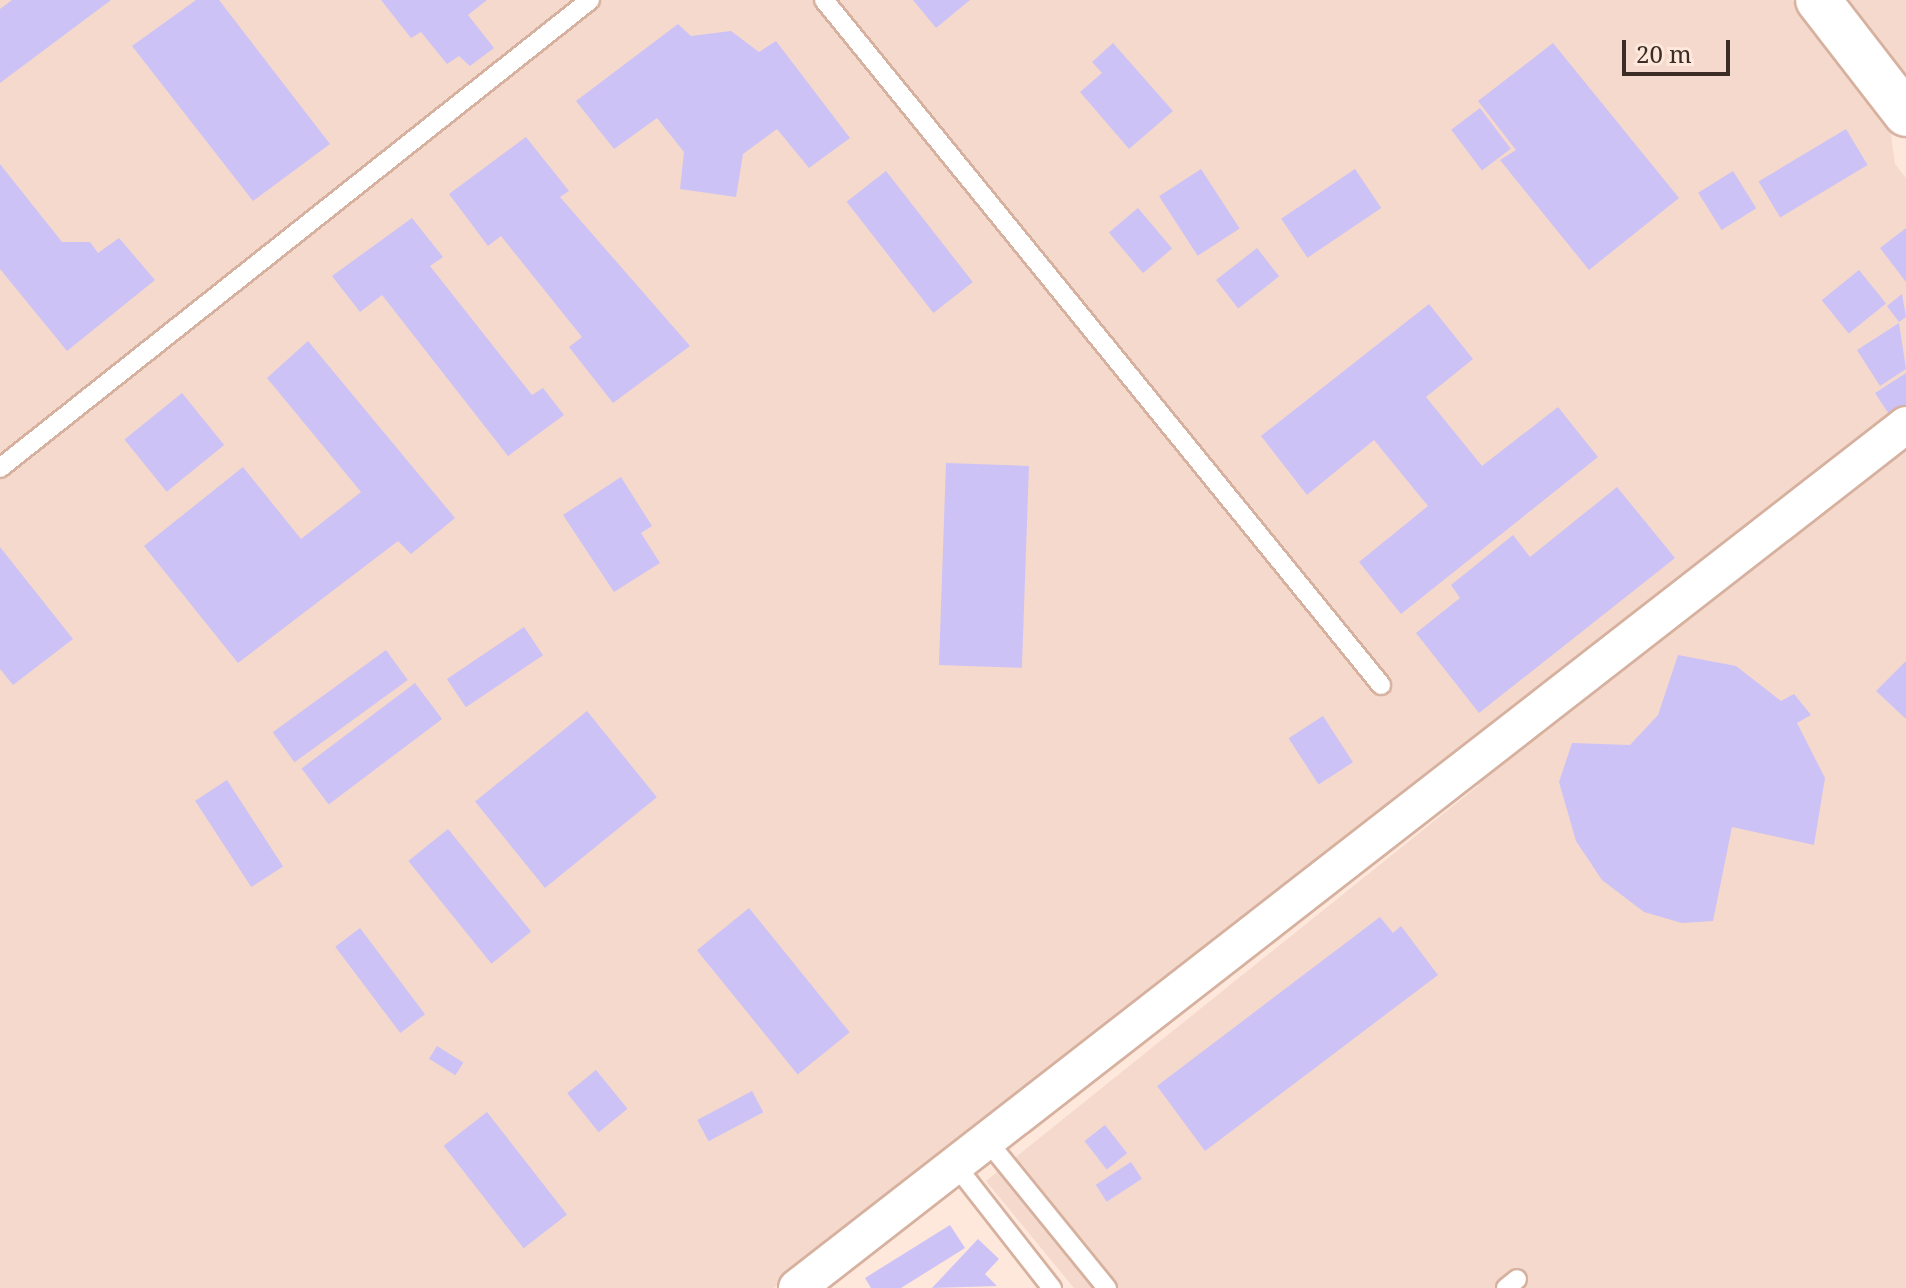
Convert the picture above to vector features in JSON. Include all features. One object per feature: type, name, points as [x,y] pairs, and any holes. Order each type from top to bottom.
[{"type":"main road","points":[[1818,0],[1906,114]]},
{"type":"street","points":[[797,1288],[989,1143],[1906,425]]},
{"type":"lane","points":[[0,468],[590,0]]},
{"type":"lane","points":[[824,0],[1381,685]]},
{"type":"lane","points":[[989,1143],[1107,1288]]},
{"type":"lane","points":[[957,1167],[1052,1288]]},
{"type":"shaded area","points":[[0,0],[1792,0],[1890,128],[1895,164],[1906,178],[1906,1288],[1074,1288],[986,1181],[1479,785],[1460,760],[774,1288],[0,1288]]},
{"type":"shaded area","points":[[1849,0],[1906,0],[1906,75]]},
{"type":"building","points":[[12,0],[111,0],[0,83],[0,9]]},
{"type":"building","points":[[196,0],[219,0],[330,144],[253,201],[132,46]]},
{"type":"building","points":[[381,0],[487,0],[468,15],[494,48],[470,66],[459,56],[447,64],[421,32],[411,38]]},
{"type":"building","points":[[913,0],[970,0],[936,28]]},
{"type":"building","points":[[678,24],[691,36],[731,31],[759,52],[776,41],[850,138],[809,168],[777,129],[743,154],[736,197],[680,189],[684,152],[657,118],[614,149],[576,101]]},
{"type":"building","points":[[1113,43],[1173,111],[1129,149],[1080,92],[1102,73],[1092,62]]},
{"type":"building","points":[[1553,43],[1679,198],[1589,270],[1500,160],[1516,150],[1478,101]]},
{"type":"building","points":[[1480,108],[1511,149],[1482,170],[1451,130]]},
{"type":"building","points":[[1846,129],[1868,165],[1780,218],[1759,182]]},
{"type":"building","points":[[526,137],[569,191],[560,197],[690,346],[613,403],[569,347],[582,337],[501,236],[488,246],[449,194]]},
{"type":"building","points":[[0,164],[62,242],[90,242],[98,253],[119,238],[155,280],[67,351],[0,269]]},
{"type":"building","points":[[1201,169],[1240,229],[1198,256],[1159,196]]},
{"type":"building","points":[[1355,169],[1381,208],[1307,258],[1281,219]]},
{"type":"building","points":[[886,171],[973,282],[933,313],[847,202]]},
{"type":"building","points":[[1733,171],[1756,208],[1722,230],[1698,193]]},
{"type":"building","points":[[1138,208],[1172,249],[1143,273],[1109,232]]},
{"type":"building","points":[[412,218],[443,257],[430,266],[532,395],[543,388],[564,415],[508,456],[382,295],[360,312],[332,276]]},
{"type":"building","points":[[1906,228],[1906,282],[1880,248]]},
{"type":"building","points":[[1257,248],[1279,276],[1238,308],[1216,280]]},
{"type":"building","points":[[1859,270],[1886,303],[1849,334],[1822,300]]},
{"type":"building","points":[[1902,294],[1906,317],[1899,322],[1887,306]]},
{"type":"building","points":[[1429,304],[1473,359],[1426,397],[1482,466],[1558,407],[1598,457],[1401,614],[1359,562],[1428,506],[1374,440],[1307,495],[1261,436]]},
{"type":"building","points":[[1899,323],[1906,369],[1880,386],[1857,350]]},
{"type":"building","points":[[308,341],[455,518],[411,554],[398,541],[238,663],[144,546],[243,467],[301,539],[361,492],[267,378]]},
{"type":"building","points":[[1906,373],[1906,407],[1891,417],[1875,393]]},
{"type":"building","points":[[182,393],[224,445],[167,492],[124,440]]},
{"type":"building","points":[[946,463],[1029,466],[1022,668],[939,665]]},
{"type":"building","points":[[621,477],[652,526],[641,533],[660,563],[614,592],[563,515]]},
{"type":"building","points":[[1617,487],[1675,558],[1479,713],[1416,633],[1460,598],[1451,585],[1513,535],[1530,557]]},
{"type":"building","points":[[0,547],[73,639],[13,685],[0,669]]},
{"type":"building","points":[[524,627],[543,655],[466,707],[447,679]]},
{"type":"building","points":[[386,650],[408,680],[294,762],[273,732]]},
{"type":"building","points":[[1678,655],[1736,666],[1781,701],[1794,694],[1811,715],[1797,723],[1825,778],[1814,845],[1732,827],[1713,921],[1682,923],[1644,912],[1602,880],[1576,841],[1559,782],[1572,743],[1630,745],[1658,715]]},
{"type":"building","points":[[1906,661],[1906,719],[1876,691]]},
{"type":"building","points":[[415,683],[442,719],[329,804],[302,768]]},
{"type":"building","points":[[587,711],[657,797],[545,888],[475,802]]},
{"type":"building","points":[[1323,716],[1353,762],[1319,784],[1289,738]]},
{"type":"building","points":[[227,780],[283,866],[251,887],[195,801]]},
{"type":"building","points":[[448,829],[531,932],[491,964],[408,861]]},
{"type":"building","points":[[749,908],[850,1032],[798,1075],[697,950]]},
{"type":"building","points":[[1380,917],[1393,933],[1401,926],[1438,975],[1205,1151],[1157,1086]]},
{"type":"building","points":[[360,928],[425,1014],[400,1033],[335,947]]},
{"type":"building","points":[[437,1046],[463,1062],[455,1075],[429,1059]]},
{"type":"building","points":[[596,1070],[627,1109],[599,1132],[567,1093]]},
{"type":"building","points":[[752,1091],[763,1112],[709,1141],[697,1120]]},
{"type":"building","points":[[487,1112],[567,1214],[524,1248],[444,1146]]},
{"type":"building","points":[[1105,1125],[1127,1153],[1107,1169],[1085,1141]]},
{"type":"building","points":[[1131,1162],[1142,1179],[1107,1202],[1096,1185]]},
{"type":"building","points":[[950,1225],[965,1248],[901,1288],[871,1288],[865,1278]]},
{"type":"building","points":[[978,1239],[999,1259],[985,1274],[997,1286],[932,1288]]}]
